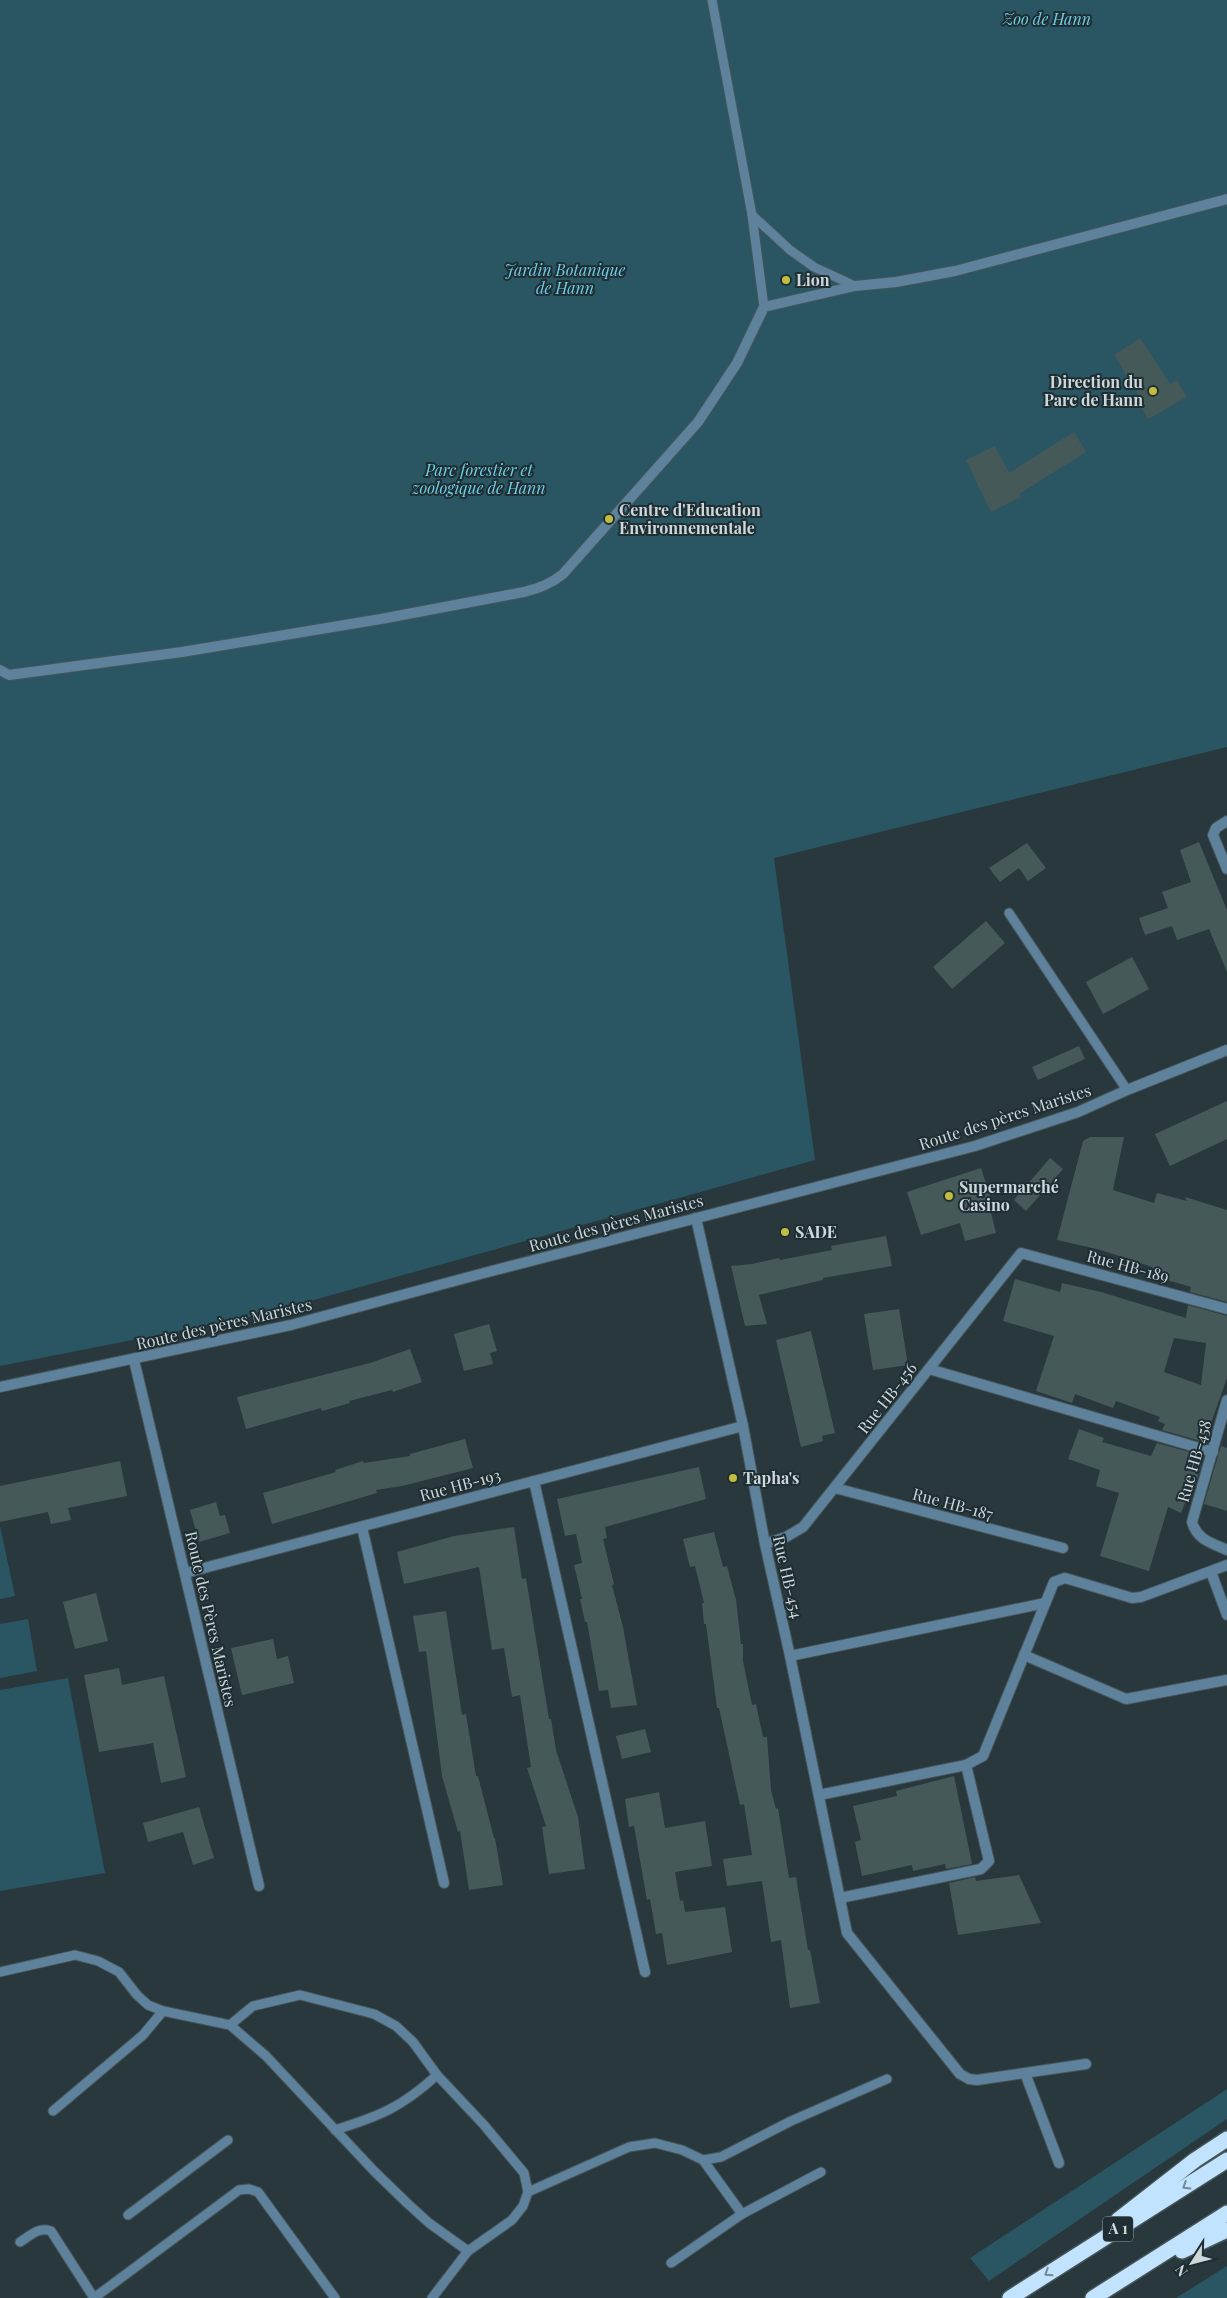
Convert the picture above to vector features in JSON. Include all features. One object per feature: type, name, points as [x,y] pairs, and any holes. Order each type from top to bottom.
[{"type":"highway","points":[[1076,2256],[1131,2209],[1195,2160],[1227,2139]]},
{"type":"highway","name":"A 1","points":[[1010,2298],[1227,2160]]},
{"type":"highway","points":[[1093,2298],[1227,2213]]},
{"type":"highway","points":[[1122,2280],[1227,2230]]},
{"type":"street","points":[[0,670],[9,675],[182,652],[400,616],[524,592],[551,583],[563,574],[698,422],[737,363],[764,307],[855,286],[896,282],[955,271],[1227,199]]},
{"type":"street","points":[[1227,821],[1216,828],[1213,835],[1227,868]]},
{"type":"street","name":"Route des pères Maristes","points":[[0,1387],[291,1326],[975,1146],[1078,1112],[1227,1050]]},
{"type":"street","name":"Rue HB-454","points":[[696,1218],[743,1426],[764,1544],[790,1656],[847,1933],[960,2074],[969,2079],[978,2080],[1086,2064]]},
{"type":"street","name":"Rue HB-189","points":[[1021,1253],[1227,1309]]},
{"type":"street","name":"Rue HB-456","points":[[764,1544],[786,1537],[803,1527],[1021,1253]]},
{"type":"street","name":"Route des Pères Maristes","points":[[134,1360],[258,1886]]},
{"type":"street","points":[[929,1370],[1213,1452]]},
{"type":"street","name":"Rue HB-458","points":[[1227,1400],[1192,1522],[1194,1530],[1200,1538],[1227,1550]]},
{"type":"street","name":"Rue HB-193","points":[[185,1573],[743,1426]]},
{"type":"street","points":[[534,1481],[645,1972]]},
{"type":"street","name":"Rue HB-187","points":[[835,1488],[1063,1548]]},
{"type":"street","points":[[362,1527],[444,1883]]},
{"type":"street","points":[[819,1794],[966,1765],[983,1756],[1054,1582],[1065,1578],[1132,1598],[1142,1597],[1227,1565]]},
{"type":"street","points":[[1211,1572],[1227,1615]]},
{"type":"street","points":[[790,1656],[1046,1603]]},
{"type":"street","points":[[1024,1655],[1126,1699],[1227,1680]]},
{"type":"street","points":[[840,1898],[981,1869],[985,1865],[988,1861],[966,1765]]},
{"type":"street","points":[[1025,2073],[1059,2163]]},
{"type":"lane","points":[[712,0],[752,215],[764,307]]},
{"type":"lane","points":[[752,215],[790,250],[814,267],[855,286]]},
{"type":"lane","points":[[1009,913],[1127,1090]]},
{"type":"lane","points":[[0,1972],[75,1955],[98,1961],[119,1972],[137,1996],[148,2005],[163,2012],[230,2025],[266,2056],[374,2171],[424,2218],[468,2251]]},
{"type":"lane","points":[[230,2025],[253,2006],[300,1995],[374,2014],[396,2026],[413,2042],[437,2075],[484,2124],[524,2173],[528,2192],[523,2206],[512,2220],[468,2251],[432,2298]]},
{"type":"lane","points":[[53,2111],[143,2035],[163,2012]]},
{"type":"lane","points":[[335,2130],[391,2110],[414,2096],[437,2075]]},
{"type":"lane","points":[[703,2160],[721,2157],[791,2121],[887,2079]]},
{"type":"lane","points":[[128,2214],[228,2140]]},
{"type":"lane","points":[[528,2192],[629,2146],[655,2142],[682,2150],[703,2160],[742,2214]]},
{"type":"lane","points":[[671,2263],[742,2214],[821,2172]]},
{"type":"lane","points":[[20,2242],[39,2230],[51,2231],[94,2298],[239,2190],[249,2188],[258,2192],[335,2298]]},
{"type":"green space","name":"Parc forestier et zoologique de Hann","points":[[0,0],[1227,0],[1227,747],[774,858],[815,1160],[260,1315],[0,1366]]},
{"type":"green space","points":[[0,1526],[15,1596],[0,1599]]},
{"type":"green space","points":[[28,1619],[37,1671],[0,1678],[0,1624]]},
{"type":"green space","points":[[68,1678],[105,1873],[0,1891],[0,1690]]},
{"type":"green space","points":[[1227,2089],[1227,2119],[989,2281],[970,2258]]},
{"type":"green space","points":[[1227,2266],[1227,2298],[1176,2298]]},
{"type":"building","points":[[1140,338],[1170,384],[1177,380],[1187,397],[1148,419],[1138,402],[1142,400],[1114,355]]},
{"type":"building","points":[[1074,432],[1086,452],[1019,494],[1021,497],[991,512],[966,460],[995,446],[1009,473]]},
{"type":"building","points":[[1199,842],[1227,910],[1227,972],[1209,929],[1177,940],[1172,926],[1145,935],[1139,918],[1168,908],[1162,892],[1191,882],[1180,850]]},
{"type":"building","points":[[1027,843],[1046,868],[1028,881],[1019,868],[1000,882],[989,868]]},
{"type":"building","points":[[986,921],[1005,943],[952,989],[933,967]]},
{"type":"building","points":[[1132,957],[1149,989],[1103,1014],[1086,982]]},
{"type":"building","points":[[1079,1046],[1085,1059],[1038,1080],[1032,1067]]},
{"type":"building","points":[[1227,1101],[1227,1139],[1170,1166],[1155,1134]]},
{"type":"building","points":[[1090,1137],[1124,1137],[1113,1190],[1154,1203],[1157,1193],[1187,1201],[1185,1197],[1227,1210],[1227,1302],[1190,1292],[1191,1287],[1150,1275],[1152,1267],[1101,1250],[1057,1240],[1083,1141]]},
{"type":"building","points":[[1050,1158],[1063,1169],[1026,1211],[1014,1200]]},
{"type":"building","points":[[981,1168],[995,1212],[991,1213],[996,1233],[965,1241],[960,1223],[921,1235],[907,1192]]},
{"type":"building","points":[[886,1236],[892,1266],[823,1278],[823,1280],[759,1295],[767,1324],[745,1326],[731,1266],[779,1258],[780,1260],[832,1250],[831,1246]]},
{"type":"building","points":[[1015,1279],[1060,1292],[1062,1283],[1101,1292],[1186,1318],[1188,1305],[1227,1316],[1227,1378],[1205,1440],[1208,1441],[1207,1443],[1162,1430],[1165,1424],[1158,1421],[1160,1417],[1116,1401],[1113,1408],[1075,1394],[1072,1403],[1036,1391],[1054,1336],[1003,1321]],"holes":[[[1174,1338],[1206,1343],[1201,1385],[1164,1372]]]},
{"type":"building","points":[[899,1309],[908,1365],[873,1370],[864,1314]]},
{"type":"building","points":[[489,1324],[497,1351],[490,1353],[493,1364],[464,1371],[454,1334]]},
{"type":"building","points":[[811,1331],[835,1433],[822,1436],[823,1441],[801,1447],[776,1340]]},
{"type":"building","points":[[410,1349],[422,1382],[393,1392],[392,1390],[349,1401],[350,1403],[322,1411],[321,1408],[246,1429],[237,1397],[370,1363]]},
{"type":"building","points":[[1079,1429],[1104,1438],[1102,1442],[1151,1456],[1157,1443],[1204,1456],[1191,1499],[1187,1498],[1181,1513],[1168,1507],[1149,1571],[1100,1556],[1119,1493],[1096,1486],[1100,1470],[1068,1459]]},
{"type":"building","points":[[465,1439],[473,1468],[402,1486],[376,1490],[377,1493],[272,1524],[263,1493],[336,1472],[335,1470],[363,1461],[364,1463],[410,1456],[410,1454]]},
{"type":"building","points":[[1221,1446],[1227,1448],[1227,1511],[1204,1504]]},
{"type":"building","points":[[120,1461],[127,1496],[68,1508],[71,1520],[51,1524],[48,1512],[0,1522],[0,1486]]},
{"type":"building","points":[[699,1467],[706,1499],[605,1527],[607,1538],[603,1539],[623,1627],[637,1705],[611,1708],[608,1690],[599,1691],[587,1622],[585,1622],[580,1599],[582,1599],[574,1565],[582,1563],[576,1534],[565,1536],[557,1499]]},
{"type":"building","points":[[216,1502],[220,1516],[225,1515],[230,1533],[199,1542],[190,1510]]},
{"type":"building","points":[[514,1527],[522,1579],[526,1578],[549,1719],[551,1719],[556,1750],[578,1817],[585,1869],[549,1874],[542,1827],[546,1826],[527,1768],[531,1767],[520,1695],[512,1697],[504,1648],[492,1650],[479,1567],[404,1584],[397,1552],[454,1536]]},
{"type":"building","points":[[714,1532],[723,1567],[727,1566],[736,1600],[741,1644],[743,1644],[743,1661],[752,1705],[756,1704],[763,1737],[767,1737],[771,1790],[776,1809],[778,1808],[789,1878],[796,1877],[808,1950],[810,1950],[820,2003],[790,2008],[781,1940],[771,1942],[762,1881],[727,1886],[723,1859],[752,1855],[744,1804],[740,1805],[719,1708],[717,1708],[706,1624],[704,1624],[702,1603],[704,1603],[695,1566],[690,1567],[683,1539]]},
{"type":"building","points":[[96,1593],[108,1641],[75,1649],[63,1602]]},
{"type":"building","points":[[446,1611],[462,1715],[466,1714],[476,1776],[478,1776],[495,1838],[503,1885],[469,1890],[460,1831],[458,1832],[442,1776],[426,1651],[419,1652],[413,1616]]},
{"type":"building","points":[[273,1639],[277,1659],[288,1656],[294,1683],[242,1695],[231,1648]]},
{"type":"building","points":[[119,1668],[122,1685],[164,1676],[186,1777],[161,1783],[153,1743],[99,1752],[84,1675]]},
{"type":"building","points":[[645,1729],[651,1752],[622,1759],[616,1736]]},
{"type":"building","points":[[954,1776],[972,1864],[946,1869],[945,1864],[913,1871],[912,1865],[862,1876],[855,1842],[861,1840],[853,1806],[897,1796],[896,1791]]},
{"type":"building","points":[[659,1792],[665,1828],[705,1821],[712,1866],[675,1872],[680,1901],[683,1900],[685,1912],[725,1907],[732,1952],[667,1965],[662,1933],[656,1934],[650,1899],[647,1900],[634,1826],[629,1827],[625,1799]]},
{"type":"building","points":[[199,1807],[214,1858],[193,1865],[183,1832],[148,1842],[143,1823]]},
{"type":"building","points":[[1019,1875],[1041,1923],[958,1935],[949,1883],[975,1877],[976,1881]]},
{"type":"place","name":"Lion","points":[[786,280]]},
{"type":"place","name":"Direction du Parc de Hann","points":[[1153,391]]},
{"type":"place","name":"Centre d'Education Environnementale","points":[[609,519]]},
{"type":"place","name":"Supermarché Casino","points":[[949,1196]]},
{"type":"place","name":"SADE","points":[[785,1232]]},
{"type":"place","name":"Tapha's","points":[[733,1478]]},
{"type":"park label","name":"Zoo de Hann","points":[[1047,19]]},
{"type":"park label","name":"Jardin Botanique de Hann","points":[[565,279]]}]
